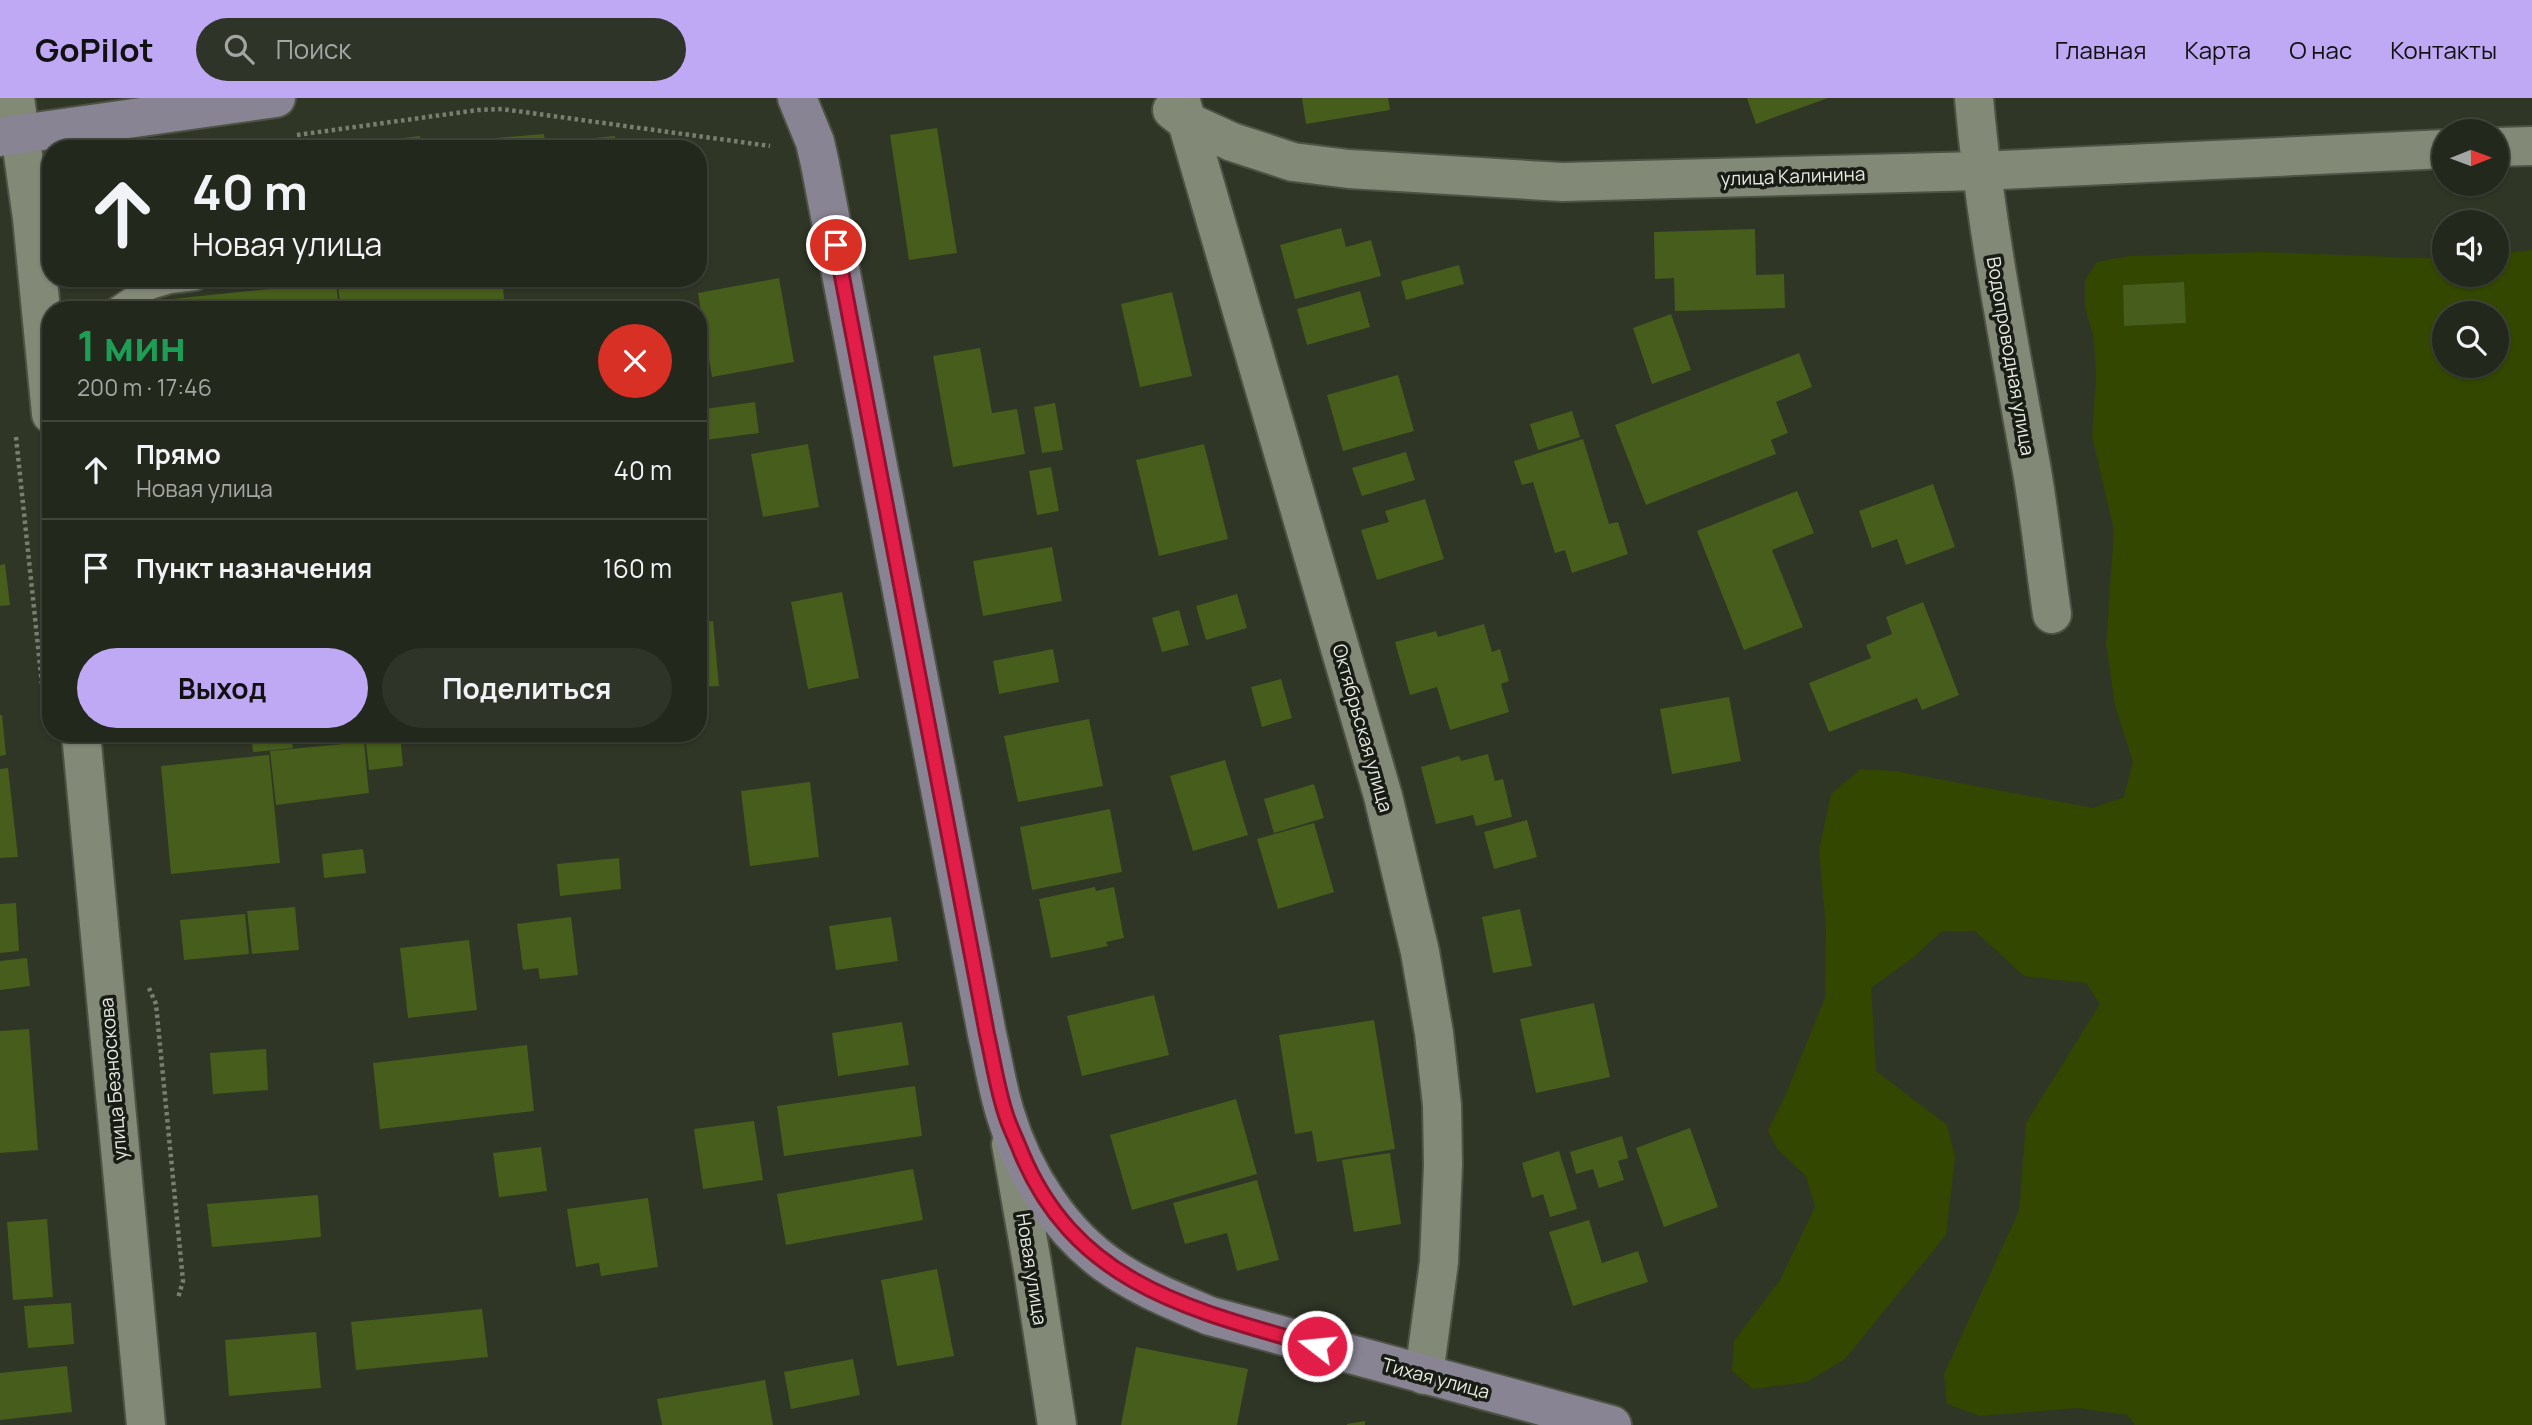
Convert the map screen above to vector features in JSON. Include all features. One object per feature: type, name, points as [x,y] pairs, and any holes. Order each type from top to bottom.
[{"type":"street","points":[[43,301],[32,218],[11,123],[276,98]]},
{"type":"street","name":"Новая улица","points":[[797,98],[820,163],[987,1034],[1005,1114],[1057,1425]]},
{"type":"street","name":"улица Калинина","points":[[1156,98],[1183,109],[1259,152],[1293,162],[1362,170],[1562,181],[1980,171],[2432,150]]},
{"type":"street","name":"Водопроводная улица","points":[[1974,98],[1980,171],[2032,474],[2052,614]]},
{"type":"street","name":"Октябрьская улица","points":[[1183,109],[1383,796],[1420,952],[1434,1032],[1442,1105],[1443,1165],[1439,1262],[1424,1375]]},
{"type":"street","points":[[2510,146],[2532,145]]},
{"type":"street","name":"улица Безноскова","points":[[82,742],[146,1425]]},
{"type":"street","name":"Новая улица","points":[[1005,1114],[1029,1172],[1075,1237]]},
{"type":"street","name":"Тихая улица","points":[[1075,1237],[1113,1269],[1160,1296],[1210,1316],[1612,1425]]},
{"type":"lane","points":[[129,301],[150,287]]},
{"type":"path","points":[[292,136],[502,109],[767,145],[778,150]]},
{"type":"green space","points":[[2532,250],[2532,1425],[2135,1425],[2127,1415],[2078,1408],[1980,1416],[1947,1404],[1944,1374],[2019,1211],[2026,1123],[2100,1004],[2086,983],[2024,976],[1975,931],[1941,932],[1914,957],[1871,988],[1876,1071],[1947,1125],[1955,1157],[1946,1235],[1845,1359],[1807,1382],[1753,1389],[1732,1371],[1734,1341],[1780,1280],[1815,1207],[1806,1176],[1777,1149],[1768,1130],[1786,1094],[1825,998],[1826,928],[1819,850],[1831,794],[1861,769],[1895,771],[2093,808],[2124,797],[2133,762],[2115,705],[2106,644],[2114,530],[2092,436],[2096,379],[2094,338],[2085,307],[2085,280],[2097,262],[2129,256],[2263,252],[2432,258],[2432,287],[2509,287],[2509,253]],"holes":[[[2183,282],[2186,323],[2124,326],[2123,285]]]},
{"type":"building","points":[[1302,98],[1388,98],[1390,110],[1306,124]]},
{"type":"building","points":[[1747,98],[1828,98],[1756,124]]},
{"type":"building","points":[[937,128],[957,253],[909,260],[890,135]]},
{"type":"building","points":[[544,134],[545,140],[483,140]]},
{"type":"building","points":[[420,136],[420,140],[385,140]]},
{"type":"building","points":[[615,136],[615,140],[575,140]]},
{"type":"building","points":[[1341,228],[1346,247],[1371,240],[1381,276],[1295,299],[1280,245]]},
{"type":"building","points":[[1755,229],[1756,275],[1784,274],[1785,308],[1675,311],[1674,278],[1655,279],[1654,232]]},
{"type":"building","points":[[1459,265],[1464,284],[1406,300],[1401,281]]},
{"type":"building","points":[[779,278],[794,362],[712,377],[707,347],[707,301],[699,301],[698,293]]},
{"type":"building","points":[[2184,282],[2186,323],[2124,326],[2123,285]]},
{"type":"building","points":[[288,287],[337,287],[338,301],[154,301]]},
{"type":"building","points":[[338,287],[503,287],[504,301],[340,301]]},
{"type":"building","points":[[1360,291],[1370,327],[1307,345],[1297,309]]},
{"type":"building","points":[[1172,292],[1192,376],[1140,387],[1121,304]]},
{"type":"building","points":[[1671,314],[1691,370],[1652,384],[1633,328]]},
{"type":"building","points":[[980,348],[992,413],[1017,409],[1025,454],[953,467],[933,356]]},
{"type":"building","points":[[1799,353],[1812,387],[1776,402],[1788,433],[1771,440],[1776,454],[1646,505],[1615,425]]},
{"type":"building","points":[[1398,375],[1414,431],[1343,451],[1327,395]]},
{"type":"building","points":[[755,402],[759,433],[707,440],[707,409]]},
{"type":"building","points":[[1055,403],[1063,450],[1042,453],[1034,407]]},
{"type":"building","points":[[1572,411],[1580,437],[1538,450],[1530,424]]},
{"type":"building","points":[[1583,439],[1609,524],[1618,522],[1628,554],[1572,573],[1565,550],[1555,553],[1533,482],[1522,485],[1514,461]]},
{"type":"building","points":[[808,444],[819,507],[763,517],[751,454]]},
{"type":"building","points":[[1204,444],[1228,539],[1159,556],[1136,460]]},
{"type":"building","points":[[1406,452],[1415,480],[1362,496],[1352,468]]},
{"type":"building","points":[[1051,467],[1059,511],[1037,515],[1029,471]]},
{"type":"building","points":[[1933,484],[1955,547],[1906,565],[1897,539],[1872,548],[1859,511]]},
{"type":"building","points":[[1797,491],[1814,533],[1772,550],[1803,627],[1744,650],[1697,531]]},
{"type":"building","points":[[1425,499],[1444,559],[1377,580],[1361,530],[1389,522],[1385,511]]},
{"type":"building","points":[[1052,547],[1062,601],[983,616],[973,561]]},
{"type":"building","points":[[5,564],[10,605],[0,606],[0,565]]},
{"type":"building","points":[[842,592],[859,678],[808,689],[791,602]]},
{"type":"building","points":[[1237,594],[1247,628],[1206,640],[1196,606]]},
{"type":"building","points":[[1923,602],[1959,695],[1922,710],[1917,698],[1829,732],[1809,683],[1871,658],[1866,645],[1892,634],[1886,617]]},
{"type":"building","points":[[1179,610],[1189,645],[1162,652],[1152,618]]},
{"type":"building","points":[[707,621],[713,621],[719,686],[707,687]]},
{"type":"building","points":[[1484,624],[1492,652],[1500,649],[1509,681],[1501,684],[1509,712],[1450,730],[1437,687],[1410,695],[1395,642],[1436,631],[1438,637]]},
{"type":"building","points":[[1053,649],[1059,682],[999,694],[993,661]]},
{"type":"building","points":[[1281,679],[1292,718],[1262,727],[1251,687]]},
{"type":"building","points":[[1729,697],[1741,761],[1672,774],[1660,709]]},
{"type":"building","points":[[0,715],[6,755],[0,756]]},
{"type":"building","points":[[1089,719],[1103,786],[1018,802],[1004,736]]},
{"type":"building","points":[[252,742],[292,742],[293,748],[253,752]]},
{"type":"building","points":[[364,742],[369,793],[276,805],[270,751]]},
{"type":"building","points":[[366,742],[401,742],[403,766],[369,770]]},
{"type":"building","points":[[1488,754],[1495,781],[1503,779],[1512,817],[1476,826],[1473,815],[1436,824],[1421,767],[1459,756],[1461,761]]},
{"type":"building","points":[[269,755],[280,863],[171,874],[161,766]]},
{"type":"building","points":[[1225,760],[1248,835],[1193,851],[1170,776]]},
{"type":"building","points":[[8,768],[18,857],[0,858],[0,769]]},
{"type":"building","points":[[810,782],[819,857],[750,866],[741,791]]},
{"type":"building","points":[[1314,784],[1324,818],[1274,833],[1264,799]]},
{"type":"building","points":[[1110,809],[1122,872],[1032,890],[1020,827]]},
{"type":"building","points":[[1527,820],[1537,857],[1494,869],[1484,832]]},
{"type":"building","points":[[1314,823],[1334,892],[1278,909],[1257,839]]},
{"type":"building","points":[[363,849],[366,873],[324,878],[322,854]]},
{"type":"building","points":[[619,858],[621,889],[560,896],[557,864]]},
{"type":"building","points":[[1095,887],[1096,891],[1114,887],[1124,938],[1106,942],[1108,946],[1051,958],[1039,899]]},
{"type":"building","points":[[16,903],[19,951],[0,953],[0,904]]},
{"type":"building","points":[[295,907],[299,950],[252,954],[247,911]]},
{"type":"building","points":[[1520,909],[1532,966],[1493,973],[1482,917]]},
{"type":"building","points":[[245,914],[249,954],[184,960],[180,920]]},
{"type":"building","points":[[571,917],[578,975],[540,979],[538,968],[523,970],[517,924]]},
{"type":"building","points":[[891,917],[898,961],[836,970],[829,926]]},
{"type":"building","points":[[469,940],[477,1010],[408,1018],[400,948]]},
{"type":"building","points":[[27,958],[30,986],[0,990],[0,961]]},
{"type":"building","points":[[1154,995],[1169,1055],[1082,1076],[1067,1016]]},
{"type":"building","points":[[1594,1003],[1610,1077],[1536,1093],[1520,1019]]},
{"type":"building","points":[[1374,1020],[1395,1149],[1317,1162],[1312,1131],[1295,1134],[1279,1035]]},
{"type":"building","points":[[902,1022],[909,1065],[838,1076],[832,1033]]},
{"type":"building","points":[[29,1029],[38,1150],[0,1153],[0,1031]]},
{"type":"building","points":[[527,1045],[534,1111],[380,1129],[373,1063]]},
{"type":"building","points":[[266,1049],[268,1090],[213,1094],[210,1053]]},
{"type":"building","points":[[915,1086],[922,1136],[784,1156],[777,1106]]},
{"type":"building","points":[[1236,1099],[1257,1174],[1132,1210],[1110,1135]]},
{"type":"building","points":[[754,1121],[763,1180],[703,1189],[694,1129]]},
{"type":"building","points":[[1690,1128],[1718,1207],[1664,1227],[1636,1148]]},
{"type":"building","points":[[1622,1136],[1628,1158],[1618,1161],[1624,1180],[1599,1188],[1593,1169],[1576,1174],[1570,1152]]},
{"type":"building","points":[[541,1147],[547,1191],[499,1197],[493,1153]]},
{"type":"building","points":[[1559,1151],[1577,1209],[1550,1217],[1543,1194],[1532,1198],[1522,1163]]},
{"type":"building","points":[[1390,1153],[1401,1224],[1354,1232],[1342,1160]]},
{"type":"building","points":[[913,1169],[923,1220],[786,1245],[777,1194]]},
{"type":"building","points":[[1257,1180],[1279,1260],[1237,1271],[1227,1233],[1185,1244],[1173,1203]]},
{"type":"building","points":[[318,1195],[321,1237],[212,1247],[207,1204]]},
{"type":"building","points":[[648,1198],[658,1267],[601,1276],[599,1263],[576,1267],[567,1209]]},
{"type":"building","points":[[47,1219],[53,1297],[13,1300],[7,1222]]},
{"type":"building","points":[[1589,1220],[1602,1263],[1638,1251],[1648,1282],[1573,1306],[1549,1232]]},
{"type":"building","points":[[937,1269],[954,1356],[897,1366],[881,1280]]},
{"type":"building","points":[[71,1303],[74,1344],[28,1348],[24,1306]]},
{"type":"building","points":[[482,1309],[488,1357],[356,1370],[351,1322]]},
{"type":"building","points":[[316,1332],[321,1388],[229,1396],[225,1340]]},
{"type":"building","points":[[1136,1347],[1248,1369],[1237,1425],[1121,1425]]},
{"type":"building","points":[[853,1359],[860,1395],[791,1409],[784,1372]]},
{"type":"building","points":[[67,1366],[72,1412],[0,1420],[0,1373]]},
{"type":"building","points":[[765,1380],[773,1425],[662,1425],[657,1399]]},
{"type":"building","points":[[1365,1421],[1365,1425],[1347,1425],[1347,1424]]},
{"type":"route","points":[[836,245],[987,1034],[1005,1114],[1029,1172],[1075,1237],[1113,1269],[1160,1296],[1210,1316],[1317,1346]]}]
